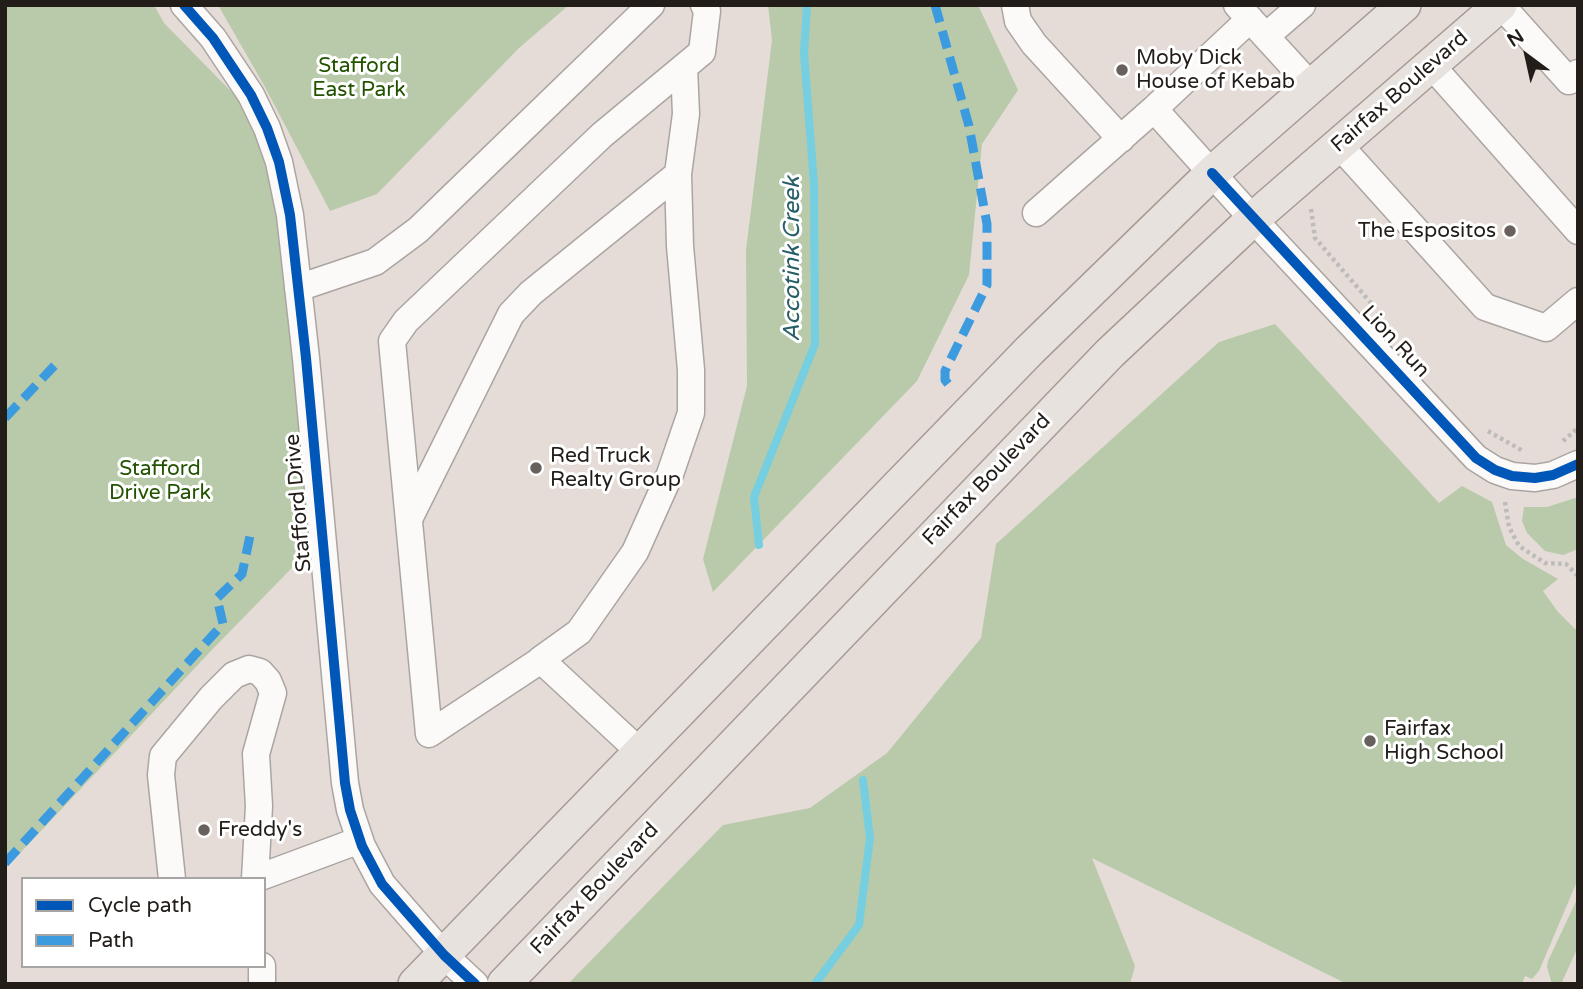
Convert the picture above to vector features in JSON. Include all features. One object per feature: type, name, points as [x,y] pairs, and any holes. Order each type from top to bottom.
[{"type":"main road","points":[[415,984],[1030,350],[1212,173],[1404,5]]},
{"type":"main road","name":"Fairfax Boulevard","points":[[503,984],[1089,374],[1253,219],[1501,5]]},
{"type":"street","name":"Stafford Drive","points":[[184,5],[214,38],[235,67],[267,128],[279,162],[290,215],[345,783],[350,810],[360,840],[382,884],[444,955],[475,984]]},
{"type":"street","points":[[298,288],[375,261],[418,230],[651,5]]},
{"type":"street","points":[[684,67],[686,114],[678,174],[680,246],[691,370],[691,413],[670,474],[635,552],[579,632],[429,734],[392,341],[405,321],[602,135],[702,52],[707,11],[704,5]]},
{"type":"street","points":[[1015,5],[1018,21],[1034,44],[1121,138]]},
{"type":"street","points":[[1037,213],[1251,20],[1302,5]]},
{"type":"street","points":[[1501,5],[1569,81],[1578,73]]},
{"type":"street","points":[[1251,20],[1311,86]]},
{"type":"street","points":[[1431,65],[1578,231]]},
{"type":"street","name":"Lion Run","points":[[1154,109],[1476,458],[1495,470],[1512,476],[1535,478],[1553,475],[1578,464]]},
{"type":"street","points":[[1339,145],[1485,307],[1546,328],[1578,301]]},
{"type":"street","points":[[409,519],[511,314],[531,293],[678,174]]},
{"type":"street","points":[[540,660],[640,752]]},
{"type":"street","points":[[172,877],[161,775],[163,756],[211,698],[234,675],[248,669],[260,672],[273,693],[256,754],[260,806],[255,877]]},
{"type":"street","points":[[260,877],[360,840]]},
{"type":"path","points":[[1315,202],[1310,211],[1315,238],[1390,325]]},
{"type":"path","points":[[1562,442],[1578,428]]},
{"type":"path","points":[[1487,430],[1532,455]]},
{"type":"path","points":[[1505,502],[1509,527],[1519,546],[1545,563],[1566,564],[1578,576]]},
{"type":"green space","name":"Stafford Drive Park","points":[[5,5],[154,5],[164,23],[267,128],[321,538],[5,869]]},
{"type":"green space","name":"Stafford East Park","points":[[218,5],[569,5],[519,48],[377,194],[330,211],[265,87]]},
{"type":"green space","points":[[768,5],[978,5],[1018,90],[982,144],[969,275],[917,381],[713,592],[703,559],[747,386],[746,250],[772,40]]},
{"type":"green space","points":[[1275,324],[1439,503],[1462,486],[1492,502],[1506,545],[1523,559],[1558,579],[1543,591],[1558,612],[1578,629],[1578,879],[1539,971],[1532,979],[1525,976],[1522,984],[1347,984],[1092,858],[1135,966],[1130,984],[568,984],[723,825],[810,808],[887,753],[981,638],[996,544],[1219,342]]},
{"type":"green space","points":[[1578,497],[1578,549],[1563,555],[1545,551],[1527,533],[1522,521],[1524,507],[1547,507]]},
{"type":"green space","points":[[1578,897],[1578,947],[1561,984],[1552,984],[1548,961]]},
{"type":"waterway","name":"Accotink Creek","points":[[759,545],[754,497],[815,344],[814,184],[804,53],[807,5]]},
{"type":"waterway","name":"Accotink Creek","points":[[815,984],[859,925],[870,838],[863,780]]},
{"type":"marked path","points":[[935,5],[969,126],[987,224],[987,285],[945,371],[945,380],[949,385]]},
{"type":"marked path","points":[[5,418],[55,365]]},
{"type":"marked path","points":[[5,863],[223,624],[217,598],[242,574],[251,531]]},
{"type":"cycle path","points":[[184,5],[213,38],[251,95],[279,162],[290,215],[306,358],[345,783],[350,810],[362,846],[382,884],[444,955],[475,984]]},
{"type":"cycle path","points":[[1212,173],[1476,458],[1495,470],[1512,476],[1535,478],[1553,475],[1578,464]]},
{"type":"place","name":"Moby Dick House of Kebab","points":[[1122,70]]},
{"type":"place","name":"The Espositos","points":[[1510,231]]},
{"type":"place","name":"Red Truck Realty Group","points":[[536,468]]},
{"type":"place","name":"Fairfax High School","points":[[1370,741]]},
{"type":"place","name":"Freddy's","points":[[204,830]]}]
